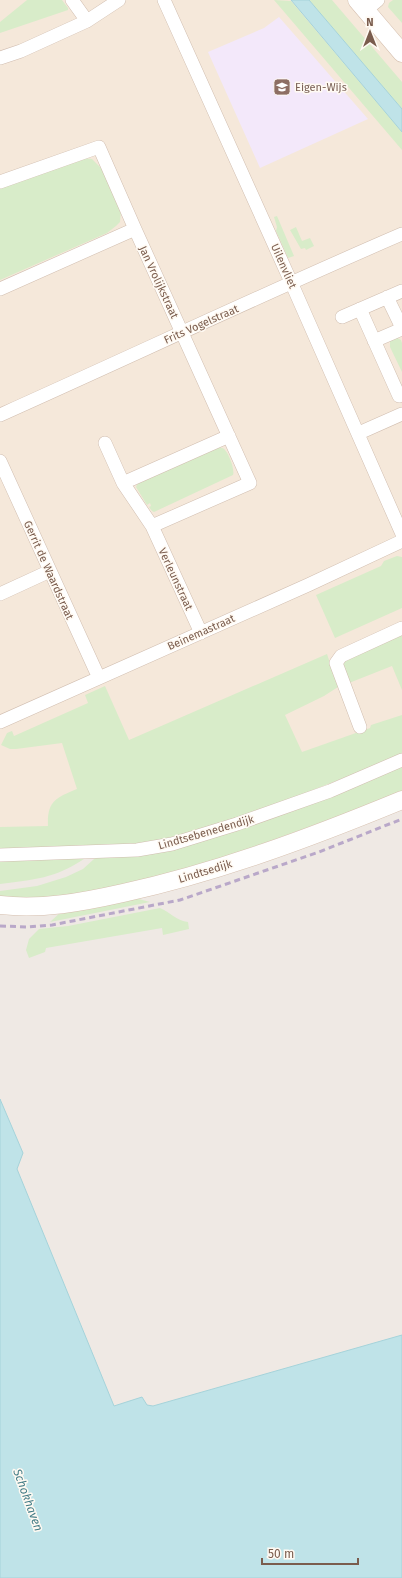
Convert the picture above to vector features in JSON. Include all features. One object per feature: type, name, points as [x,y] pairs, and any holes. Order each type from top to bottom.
[{"type":"main road","points":[[367,3],[402,53]]},
{"type":"main road","name":"Lindtsedijk","points":[[0,905],[40,906],[75,902],[170,881],[248,857],[402,800]]},
{"type":"street","points":[[72,0],[87,21]]},
{"type":"street","points":[[0,58],[21,51],[87,21],[119,0]]},
{"type":"street","name":"Uilenvliet","points":[[164,0],[291,282],[402,534]]},
{"type":"street","name":"Jan Vrolijkstraat","points":[[0,182],[99,147],[250,482],[152,526]]},
{"type":"street","points":[[0,289],[135,229]]},
{"type":"street","name":"Frits Vogelstraat","points":[[0,415],[291,282],[402,234]]},
{"type":"street","points":[[342,317],[402,291]]},
{"type":"street","points":[[374,341],[401,326],[388,297]]},
{"type":"street","points":[[360,309],[399,396]]},
{"type":"street","points":[[358,433],[402,414]]},
{"type":"street","points":[[123,483],[229,436]]},
{"type":"street","name":"Verleunstraat","points":[[105,443],[123,483],[152,526],[201,633]]},
{"type":"street","name":"Gerrit de Waardstraat","points":[[0,462],[99,678]]},
{"type":"street","name":"Beinemastraat","points":[[0,722],[201,633],[402,541]]},
{"type":"street","points":[[0,594],[50,572]]},
{"type":"street","points":[[360,727],[336,663],[341,656],[402,628]]},
{"type":"street","name":"Lindtsebenedendijk","points":[[0,856],[137,850],[172,844],[237,824],[330,791],[402,760]]},
{"type":"shaded area","points":[[0,0],[402,0],[402,734],[0,864]]},
{"type":"shaded area","name":"Eigen-Wijs","points":[[279,17],[368,119],[260,168],[208,52],[264,28]]},
{"type":"shaded area","points":[[402,763],[402,1350],[0,1486],[0,868],[238,842]]},
{"type":"green space","points":[[27,0],[62,0],[68,10],[0,33],[0,22]]},
{"type":"green space","points":[[274,0],[291,1],[402,132],[402,150]]},
{"type":"green space","points":[[309,0],[332,0],[402,82],[402,109]]},
{"type":"green space","points":[[393,0],[402,0],[402,23],[388,7],[389,3]]},
{"type":"green space","points":[[83,158],[92,159],[102,169],[121,210],[120,222],[107,233],[0,280],[0,188]]},
{"type":"green space","points":[[277,216],[294,256],[288,258],[276,231],[277,227],[274,217]]},
{"type":"green space","points":[[296,227],[302,241],[310,238],[314,246],[306,250],[305,248],[301,249],[290,230]]},
{"type":"green space","points":[[396,337],[401,340],[402,343],[402,372],[390,347],[390,339]]},
{"type":"green space","points":[[216,448],[223,448],[227,452],[230,458],[233,475],[154,512],[152,511],[149,507],[151,506],[150,503],[147,505],[136,487],[138,483]]},
{"type":"green space","points":[[397,556],[402,557],[402,608],[335,638],[316,595],[381,566],[384,561]]},
{"type":"green space","points":[[402,634],[402,690],[392,666],[349,683],[342,665],[344,659]]},
{"type":"green space","points":[[327,654],[338,687],[324,696],[285,715],[302,752],[370,728],[371,725],[402,715],[402,755],[275,805],[180,836],[151,843],[0,851],[0,827],[48,826],[49,811],[54,802],[63,795],[77,789],[62,743],[10,749],[1,745],[7,733],[12,731],[14,736],[88,703],[85,695],[105,686],[129,740]]},
{"type":"green space","points":[[402,764],[402,791],[361,808],[226,857],[159,877],[64,897],[0,898],[0,891],[37,886],[66,877],[83,869],[94,859],[101,856],[151,853]]},
{"type":"green space","points":[[82,856],[84,859],[54,874],[34,879],[0,884],[0,859]]},
{"type":"green space","points":[[135,898],[150,902],[50,922],[62,911]]},
{"type":"green space","points":[[160,908],[180,920],[188,922],[189,929],[163,935],[162,928],[46,948],[45,952],[29,958],[26,950],[29,939],[39,929],[68,926]]},
{"type":"water","points":[[291,0],[309,0],[402,109],[402,132]]},
{"type":"water","name":"Schokhaven","points":[[0,1099],[23,1153],[17,1169],[114,1406],[142,1397],[147,1405],[153,1406],[402,1335],[402,1578],[0,1578]]},
{"type":"railway","points":[[0,926],[28,927],[52,925],[180,900],[319,852],[402,819]]},
{"type":"place","name":"Eigen-Wijs","points":[[282,87]]}]
